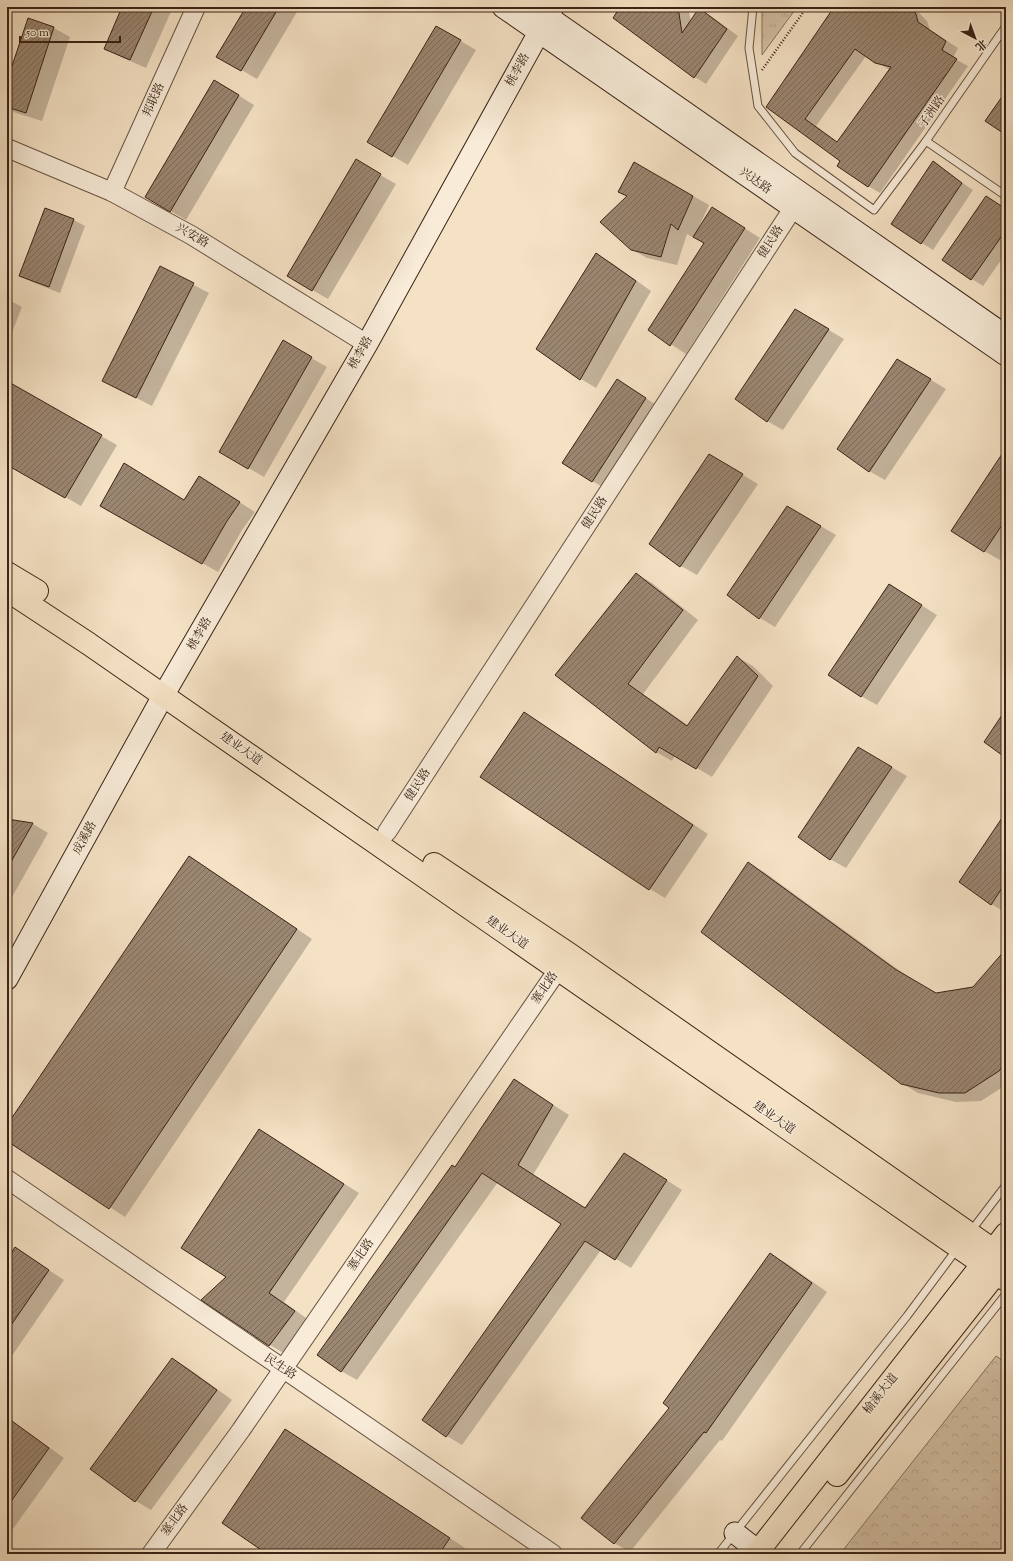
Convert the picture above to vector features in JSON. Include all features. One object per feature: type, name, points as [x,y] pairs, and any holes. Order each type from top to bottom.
[{"type":"main road","name":"兴达路","points":[[503,7],[544,15],[1006,355]]},
{"type":"main road","name":"桃李路","points":[[167,690],[367,344],[544,15]]},
{"type":"main road","name":"兴达路","points":[[798,201],[1006,336]]},
{"type":"main road","name":"建业大道","points":[[7,573],[97,631],[167,690],[564,962],[964,1240],[1000,1260]]},
{"type":"main road","name":"建业大道","points":[[7,590],[89,644],[167,690],[387,832],[564,962]]},
{"type":"main road","name":"成溪路","points":[[7,979],[167,690]]},
{"type":"main road","name":"榆溪大道","points":[[762,1553],[1000,1260]]},
{"type":"main road","points":[[735,1533],[762,1553]]},
{"type":"street","name":"邦联路","points":[[112,192],[196,7]]},
{"type":"street","name":"兴安路","points":[[7,148],[112,192],[191,235],[367,344]]},
{"type":"street","name":"健民路","points":[[387,832],[798,201]]},
{"type":"street","name":"塞北路","points":[[151,1554],[283,1369],[564,962]]},
{"type":"street","name":"民生路","points":[[7,1179],[553,1554]]},
{"type":"lane","points":[[753,7],[749,48],[754,80]]},
{"type":"lane","name":"子洲路","points":[[754,80],[758,106],[795,152],[874,210],[926,141],[1006,26]]},
{"type":"lane","points":[[926,141],[1006,196]]},
{"type":"lane","points":[[718,1554],[907,1316],[1006,1185]]},
{"type":"lane","points":[[800,1554],[1006,1294]]},
{"type":"path","points":[[754,80],[807,7]]},
{"type":"green space","points":[[762,7],[797,7],[762,55]]},
{"type":"green space","points":[[996,1356],[1006,1363],[1006,1554],[840,1554]]},
{"type":"building","points":[[122,7],[154,7],[130,60],[104,49]]},
{"type":"building","points":[[246,7],[279,7],[241,71],[216,57]]},
{"type":"building","points":[[620,7],[678,7],[682,33],[699,8],[727,29],[694,78],[613,18]]},
{"type":"building","points":[[834,7],[909,7],[916,14],[918,22],[946,41],[942,50],[957,59],[868,187],[837,166],[840,161],[766,107]],"holes":[[[855,49],[875,63],[891,67],[837,142],[805,119]]]},
{"type":"building","points":[[28,18],[54,27],[26,113],[7,107],[7,81]]},
{"type":"building","points":[[436,26],[461,40],[392,157],[367,142]]},
{"type":"building","points":[[214,80],[239,95],[170,212],[145,197]]},
{"type":"building","points":[[1006,91],[1006,135],[985,121]]},
{"type":"building","points":[[356,159],[381,174],[312,291],[287,276]]},
{"type":"building","points":[[933,161],[962,183],[921,244],[891,224]]},
{"type":"building","points":[[634,162],[693,196],[678,230],[671,224],[661,257],[631,250],[600,222],[627,196],[618,192]]},
{"type":"building","points":[[986,196],[1006,209],[1006,230],[971,280],[942,260]]},
{"type":"building","points":[[712,207],[745,228],[670,346],[648,330],[704,243],[693,237]]},
{"type":"building","points":[[45,208],[74,219],[49,287],[19,276]]},
{"type":"building","points":[[596,253],[636,281],[580,380],[536,349]]},
{"type":"building","points":[[160,266],[194,283],[136,398],[102,381]]},
{"type":"building","points":[[795,309],[829,329],[767,422],[735,399]]},
{"type":"building","points":[[283,340],[312,357],[248,469],[219,452]]},
{"type":"building","points":[[897,359],[931,379],[869,472],[837,449]]},
{"type":"building","points":[[617,379],[646,398],[592,482],[562,463]]},
{"type":"building","points":[[7,381],[102,435],[65,498],[7,465]]},
{"type":"building","points":[[1006,448],[1006,519],[984,552],[951,531]]},
{"type":"building","points":[[709,454],[743,474],[680,567],[649,544]]},
{"type":"building","points":[[124,463],[184,500],[199,476],[240,502],[202,564],[100,506]]},
{"type":"building","points":[[787,506],[821,526],[759,619],[727,595]]},
{"type":"building","points":[[636,573],[683,610],[628,684],[687,726],[737,656],[758,676],[696,769],[659,747],[656,753],[555,675]]},
{"type":"building","points":[[889,584],[922,605],[861,697],[828,675]]},
{"type":"building","points":[[1006,709],[1006,758],[984,742]]},
{"type":"building","points":[[524,712],[693,825],[649,890],[480,777]]},
{"type":"building","points":[[858,747],[892,767],[830,860],[798,837]]},
{"type":"building","points":[[1006,812],[1006,882],[991,905],[959,882]]},
{"type":"building","points":[[7,819],[33,823],[7,869]]},
{"type":"building","points":[[189,856],[297,929],[109,1209],[7,1141],[7,1125]]},
{"type":"building","points":[[748,862],[895,969],[936,993],[973,987],[1006,949],[1006,1061],[999,1071],[965,1093],[939,1093],[901,1084],[701,932]]},
{"type":"building","points":[[514,1079],[553,1105],[518,1165],[585,1208],[624,1153],[667,1180],[615,1260],[585,1241],[446,1437],[422,1420],[561,1224],[482,1173],[341,1372],[317,1355],[452,1165],[455,1167]]},
{"type":"building","points":[[259,1129],[344,1184],[269,1293],[295,1311],[269,1346],[201,1300],[226,1277],[181,1248]]},
{"type":"building","points":[[15,1247],[49,1270],[7,1331],[7,1260]]},
{"type":"building","points":[[770,1253],[812,1283],[706,1433],[704,1432],[614,1544],[581,1518],[669,1408],[663,1403]]},
{"type":"building","points":[[172,1358],[217,1390],[135,1502],[90,1469]]},
{"type":"building","points":[[12,1421],[49,1448],[7,1507],[7,1428]]},
{"type":"building","points":[[285,1429],[450,1538],[439,1554],[267,1554],[222,1523]]}]
